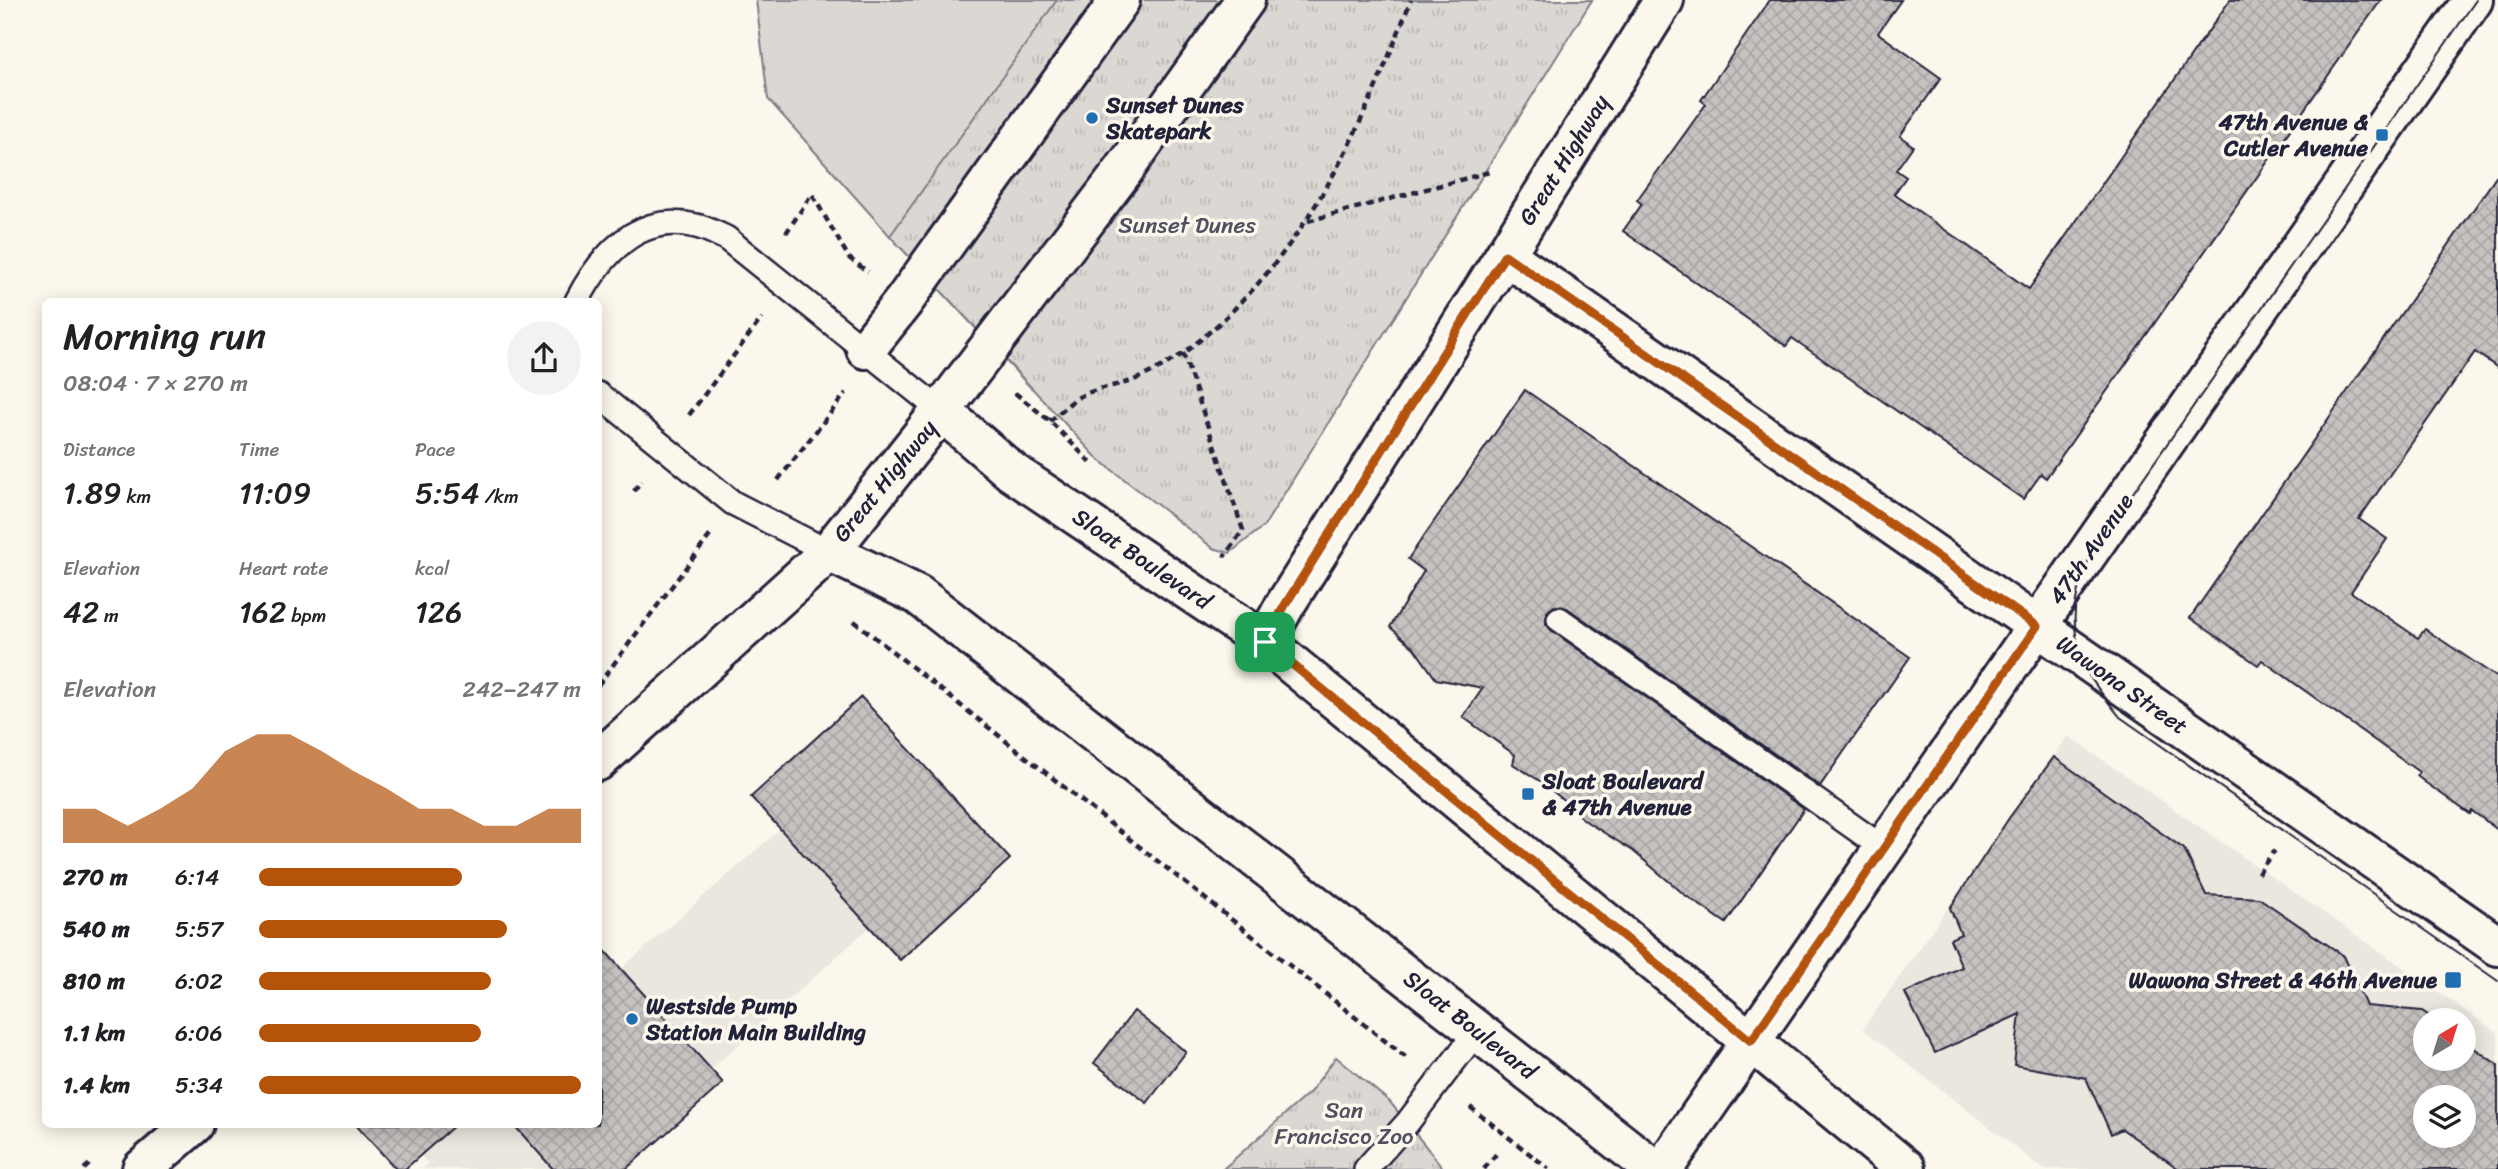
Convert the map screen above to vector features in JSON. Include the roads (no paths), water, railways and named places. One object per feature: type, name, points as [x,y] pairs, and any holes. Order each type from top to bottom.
[{"type":"street","points":[[866,349],[912,290],[1120,0]]},
{"type":"street","points":[[941,411],[1113,186],[1245,0]]},
{"type":"street","name":"Great Highway","points":[[1265,642],[1285,605],[1664,0]]},
{"type":"street","name":"47th Avenue","points":[[1663,1169],[2473,0]]},
{"type":"street","name":"Wawona Street","points":[[1505,255],[2498,946]]},
{"type":"street","name":"Great Highway","points":[[602,757],[829,552],[941,411]]},
{"type":"street","name":"Sloat Boulevard","points":[[941,411],[1012,472],[1265,642],[1906,1169]]},
{"type":"street","name":"Sloat Boulevard","points":[[829,552],[919,595],[1654,1169]]},
{"type":"street","points":[[142,1169],[189,1128]]},
{"type":"lane","name":"Sloat Boulevard","points":[[579,298],[600,263],[619,242],[642,229],[672,222],[697,226],[726,238],[941,411]]},
{"type":"lane","name":"Sloat Boulevard","points":[[602,397],[733,503],[829,552]]},
{"type":"lane","points":[[1559,619],[1883,848]]},
{"type":"lane","points":[[1366,1169],[1408,1122],[1477,1031]]},
{"type":"tram line","points":[[2476,0],[2096,546],[2081,580],[2075,604],[2075,628],[2082,663],[2120,717],[2498,981]]},
{"type":"place","name":"Sunset Dunes Skatepark","points":[[1092,118]]},
{"type":"place","name":"47th Avenue & Cutler Avenue","points":[[2382,135]]},
{"type":"place","name":"Sloat Boulevard & 47th Avenue","points":[[1528,794]]},
{"type":"place","name":"Wawona Street & 46th Avenue","points":[[2453,980]]},
{"type":"place","name":"Westside Pump Station Main Building","points":[[632,1019]]},
{"type":"park label","name":"Sunset Dunes","points":[[1187,225]]},
{"type":"park label","name":"San Francisco Zoo","points":[[1344,1123]]}]
